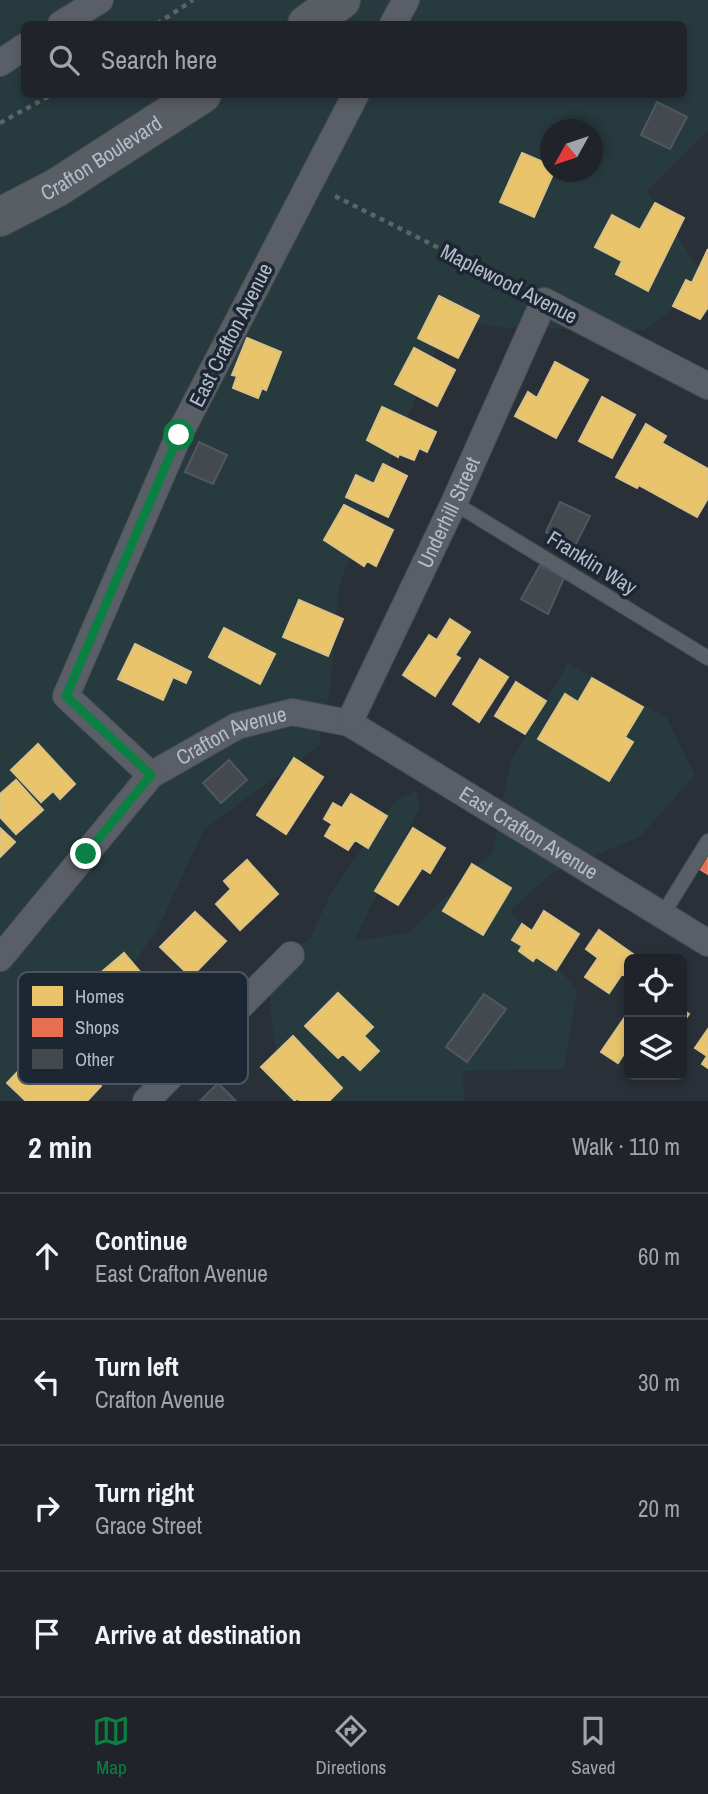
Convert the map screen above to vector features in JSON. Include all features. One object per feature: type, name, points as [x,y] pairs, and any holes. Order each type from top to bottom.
[{"type":"main road","points":[[311,21],[341,0]]},
{"type":"main road","name":"Crafton Boulevard","points":[[0,217],[56,187],[196,98]]},
{"type":"street","points":[[66,21],[100,0]]},
{"type":"street","points":[[395,21],[406,0]]},
{"type":"street","points":[[0,63],[21,49]]},
{"type":"street","name":"East Crafton Avenue","points":[[66,696],[179,435],[354,98]]},
{"type":"street","name":"Maplewood Avenue","points":[[544,300],[708,386]]},
{"type":"street","name":"Underhill Street","points":[[349,723],[454,503],[544,300]]},
{"type":"street","name":"Crafton Avenue","points":[[66,696],[151,775],[237,726],[292,712],[349,723]]},
{"type":"street","name":"East Crafton Avenue","points":[[349,723],[708,943]]},
{"type":"street","points":[[0,958],[151,775]]},
{"type":"street","points":[[248,999],[291,956]]},
{"type":"street","points":[[146,1101],[163,1084]]},
{"type":"lane","name":"Franklin Way","points":[[454,503],[708,658]]},
{"type":"lane","points":[[663,914],[708,841]]},
{"type":"path","points":[[161,21],[192,0]]},
{"type":"path","points":[[0,123],[46,98]]},
{"type":"path","name":"Maplewood Avenue","points":[[309,184],[544,300]]},
{"type":"green space","points":[[0,0],[708,0],[708,130],[647,191],[708,282],[645,330],[506,328],[448,320],[339,585],[330,688],[319,746],[204,829],[159,926],[128,972],[18,972],[18,1084],[52,1084],[41,1101],[0,1101]]},
{"type":"green space","points":[[568,663],[667,718],[695,775],[640,837],[552,873],[510,911],[577,990],[564,1069],[463,1071],[464,1101],[288,1101],[273,1035],[267,960],[309,940],[331,893],[395,801],[416,791],[420,806],[354,941],[408,933],[492,853],[511,761]]},
{"type":"building: Homes","points":[[522,153],[540,161],[540,182],[550,182],[534,217],[500,202]]},
{"type":"building: Homes","points":[[655,203],[684,218],[648,291],[616,274],[622,261],[595,247],[612,215],[640,230]]},
{"type":"building: Homes","points":[[708,249],[708,307],[700,319],[673,306],[686,280],[692,283]]},
{"type":"building: Homes","points":[[439,296],[479,316],[458,358],[418,338]]},
{"type":"building: Homes","points":[[247,338],[281,352],[266,390],[262,388],[258,398],[233,388],[237,376],[232,375]]},
{"type":"building: Homes","points":[[414,348],[455,370],[437,406],[395,384]]},
{"type":"building: Homes","points":[[555,362],[588,380],[556,438],[515,416],[528,392],[537,398]]},
{"type":"building: Homes","points":[[602,397],[635,415],[612,458],[579,441]]},
{"type":"building: Homes","points":[[382,407],[436,432],[427,452],[419,448],[414,460],[399,454],[398,457],[367,440]]},
{"type":"building: Homes","points":[[646,424],[666,436],[662,443],[708,469],[708,498],[697,517],[639,485],[637,488],[616,477]]},
{"type":"building: Homes","points":[[383,464],[407,476],[388,517],[346,497],[356,475],[374,484]]},
{"type":"building: Homes","points":[[344,505],[393,530],[376,566],[367,561],[364,566],[324,540]]},
{"type":"building: Homes","points":[[299,600],[343,619],[328,656],[283,637]]},
{"type":"building: Homes","points":[[450,619],[470,632],[455,655],[460,658],[435,696],[403,675],[429,635],[437,640]]},
{"type":"building: Homes","points":[[224,628],[275,654],[260,684],[209,657]]},
{"type":"building: Homes","points":[[135,644],[191,672],[186,683],[173,677],[163,700],[118,679]]},
{"type":"building: Homes","points":[[480,659],[508,677],[479,722],[453,704]]},
{"type":"building: Homes","points":[[592,678],[643,707],[625,737],[633,742],[609,781],[538,739],[565,694],[578,702]]},
{"type":"building: Homes","points":[[516,682],[546,701],[525,734],[495,716]]},
{"type":"building: Homes","points":[[38,744],[75,784],[60,799],[53,791],[41,802],[11,770]]},
{"type":"building: Homes","points":[[294,758],[323,777],[286,834],[257,815]]},
{"type":"building: Homes","points":[[16,780],[43,810],[16,834],[0,817],[0,794]]},
{"type":"building: Homes","points":[[351,794],[387,816],[368,848],[355,840],[348,850],[325,836],[332,824],[324,819],[333,803],[342,808]]},
{"type":"building: Homes","points":[[0,828],[15,842],[0,857]]},
{"type":"building: Homes","points":[[413,828],[445,848],[430,873],[422,868],[398,905],[375,891]]},
{"type":"building: Homes","points":[[247,860],[278,894],[240,930],[216,904],[231,889],[224,881]]},
{"type":"building: Homes","points":[[472,864],[511,888],[483,935],[443,911]]},
{"type":"building: Homes","points":[[544,911],[579,934],[556,970],[536,957],[533,961],[519,951],[522,946],[512,940],[522,924],[532,931]]},
{"type":"building: Homes","points":[[195,912],[226,941],[196,972],[186,972],[160,947]]},
{"type":"building: Homes","points":[[599,930],[633,954],[624,954],[624,975],[622,974],[609,993],[585,977],[598,958],[586,949]]},
{"type":"building: Homes","points":[[124,953],[140,972],[102,972]]},
{"type":"building: Homes","points":[[338,993],[373,1027],[364,1036],[379,1051],[360,1070],[343,1054],[338,1058],[305,1026]]},
{"type":"building: Homes","points":[[624,1018],[624,1054],[618,1063],[601,1052]]},
{"type":"building: Homes","points":[[708,1029],[708,1068],[702,1064],[707,1056],[695,1048]]},
{"type":"building: Homes","points":[[293,1036],[342,1088],[329,1101],[300,1101],[297,1098],[295,1101],[261,1067]]},
{"type":"building: Homes","points":[[18,1072],[18,1084],[101,1086],[87,1101],[26,1101],[7,1083]]},
{"type":"building: Shops","points":[[708,853],[708,874],[698,868]]},
{"type":"building: Other","points":[[657,102],[687,117],[670,149],[641,135]]},
{"type":"building: Other","points":[[199,442],[227,455],[213,484],[185,472]]},
{"type":"building: Other","points":[[560,502],[590,516],[575,546],[546,532]]},
{"type":"building: Other","points":[[540,565],[564,578],[548,614],[521,599]]},
{"type":"building: Other","points":[[229,760],[247,780],[221,803],[203,783]]},
{"type":"building: Other","points":[[484,994],[506,1009],[467,1062],[446,1047]]},
{"type":"building: Other","points":[[219,1084],[236,1101],[200,1101]]},
{"type":"route","points":[[86,854],[151,775],[66,696],[179,435]]}]
